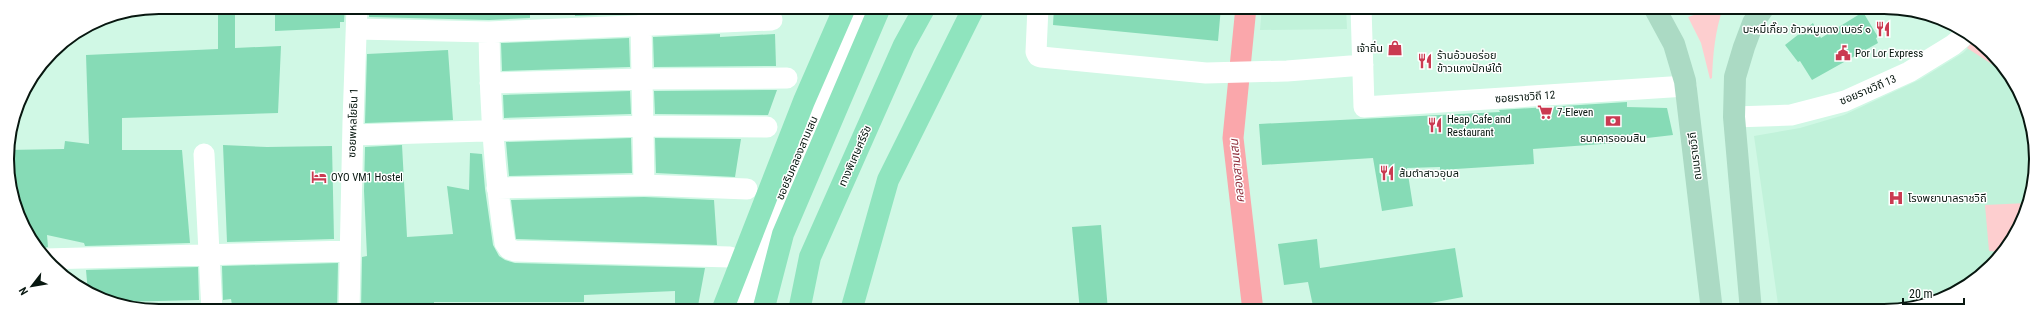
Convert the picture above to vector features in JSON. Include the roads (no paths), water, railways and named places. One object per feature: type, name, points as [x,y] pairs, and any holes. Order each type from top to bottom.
[{"type":"highway","points":[[725,304],[783,156],[842,14]]},
{"type":"highway","points":[[765,304],[783,234],[877,14]]},
{"type":"highway","name":"ทางพิเศษศรีรัช","points":[[800,304],[810,258],[904,45],[921,14]]},
{"type":"highway","points":[[853,304],[888,180],[971,14]]},
{"type":"highway","points":[[783,156],[804,142]]},
{"type":"main road","name":"ถนนราชวิถี","points":[[1659,14],[1674,44],[1686,86],[1711,304]]},
{"type":"main road","points":[[1750,304],[1734,117],[1736,76],[1751,29],[1760,14]]},
{"type":"street","name":"ซอยพหลโยธิน 1","points":[[349,304],[357,14]]},
{"type":"street","name":"ซอยริมคลองสามเสน","points":[[742,304],[783,191],[858,14]]},
{"type":"street","points":[[1038,14],[1036,52],[1038,56],[1206,72],[1287,71],[1363,65],[1361,14]]},
{"type":"street","points":[[357,29],[489,32],[772,20]]},
{"type":"street","points":[[641,25],[644,185]]},
{"type":"street","points":[[489,32],[492,132],[497,188],[505,243],[509,249],[523,251],[730,257]]},
{"type":"street","name":"ซอยราชวิถี 13","points":[[1734,117],[1791,115],[1845,101],[1909,72],[1953,45],[1963,37]]},
{"type":"street","name":"ซอยราชวิถี 12","points":[[1363,65],[1364,107],[1686,86]]},
{"type":"street","points":[[490,83],[641,79],[787,78]]},
{"type":"street","points":[[353,134],[492,132],[643,126],[767,127]]},
{"type":"street","points":[[204,154],[212,304]]},
{"type":"street","points":[[497,188],[644,185],[747,190]]},
{"type":"street","points":[[54,260],[350,251]]},
{"type":"waterway","name":"คลองสามเสน","points":[[1245,14],[1233,138],[1252,304]]},
{"type":"place","name":"บะหมี่เกี๊ยว ข้าวหมูแดง เบอร์ ๑","points":[[1883,29]]},
{"type":"place","name":"เจ้าถิ่น","points":[[1395,48]]},
{"type":"place","name":"Por Lor Express","points":[[1843,53]]},
{"type":"place","name":"ร้านอ้วนอร่อย ข้าวแกงปักษ์ใต้","points":[[1425,61]]},
{"type":"place","name":"7-Eleven","points":[[1545,112]]},
{"type":"place","name":"ธนาคารออมสิน","points":[[1613,121]]},
{"type":"place","name":"Heap Cafe and Restaurant","points":[[1435,125]]},
{"type":"place","name":"ส้มตำสาวอุบล","points":[[1387,173]]},
{"type":"place","name":"OYO VM1 Hostel","points":[[319,177]]},
{"type":"place","name":"โรงพยาบาลราชวิถี","points":[[1896,198]]}]
